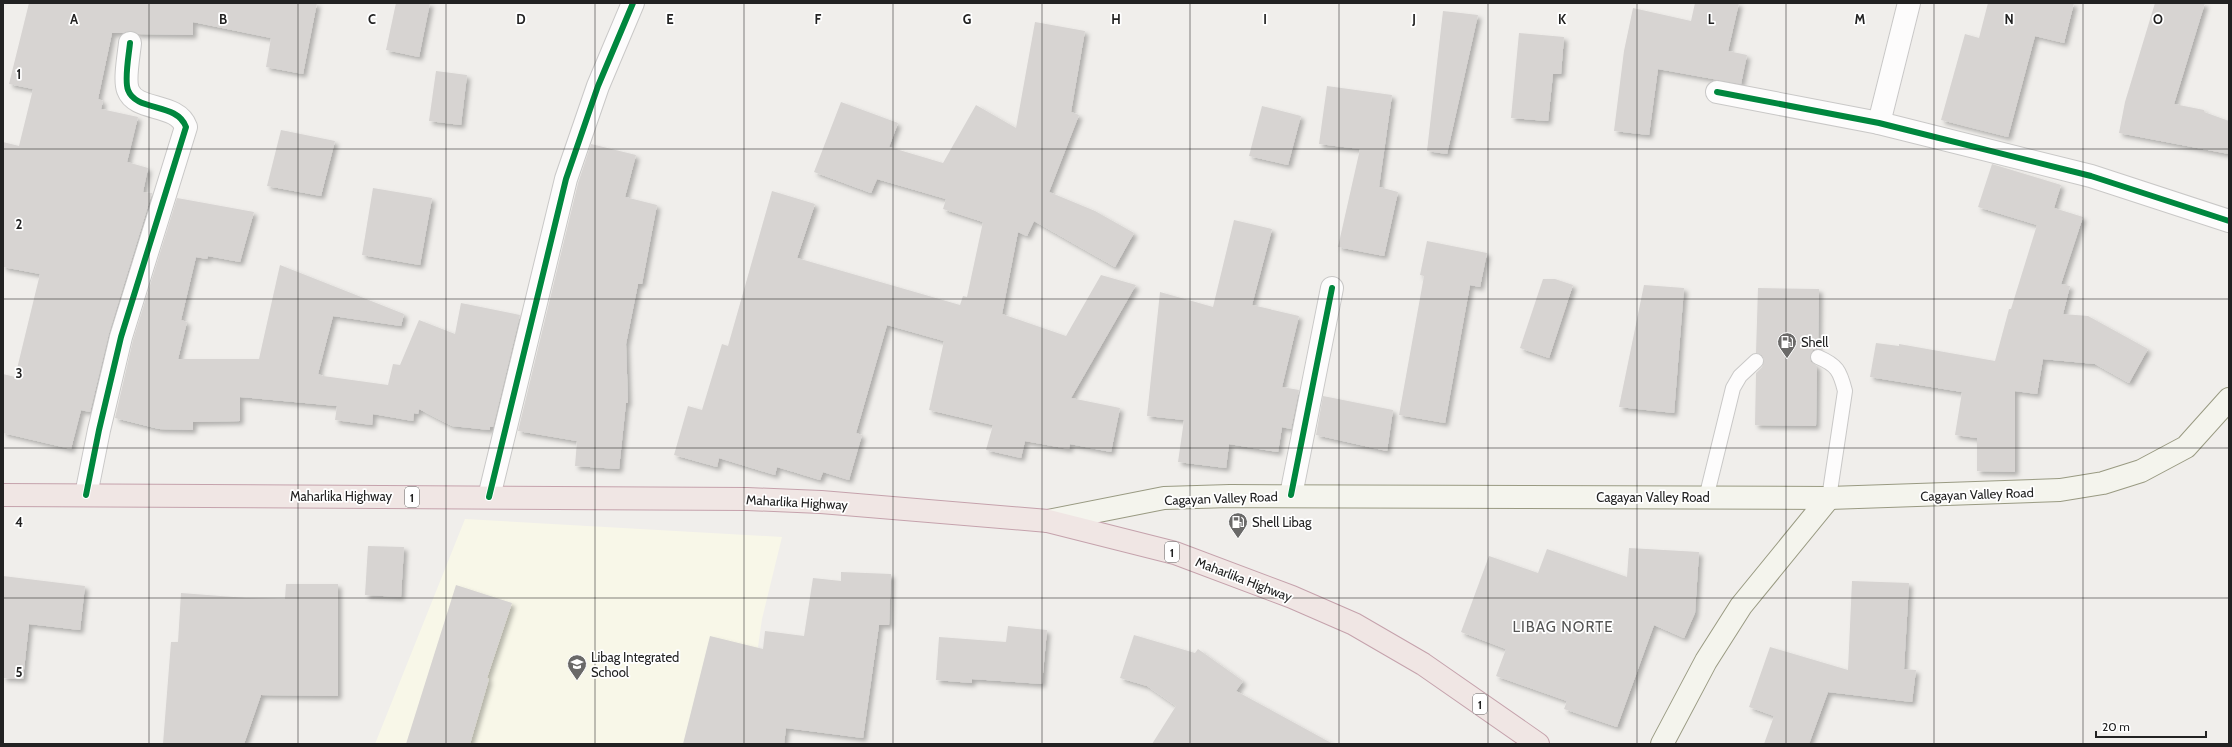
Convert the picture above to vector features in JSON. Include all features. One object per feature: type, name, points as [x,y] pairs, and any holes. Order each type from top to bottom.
[{"type":"highway","name":"Maharlika Highway","points":[[3,495],[784,500],[1048,521],[1176,553],[1292,597],[1354,624],[1423,664],[1538,744]]},
{"type":"main road","name":"Cagayan Valley Road","points":[[1048,521],[1164,498],[1292,496],[1828,498],[2060,490],[2102,483],[2141,471],[2186,447],[2229,399]]},
{"type":"main road","points":[[1662,744],[1706,661],[1741,606],[1828,498]]},
{"type":"street","points":[[489,497],[566,179],[598,86],[633,3]]},
{"type":"street","points":[[1879,123],[1909,3]]},
{"type":"street","points":[[86,495],[98,430],[121,337],[186,127],[183,119],[176,114],[144,103],[131,95],[127,88],[130,43]]},
{"type":"street","points":[[1717,92],[1879,123],[2091,176],[2229,221]]},
{"type":"street","points":[[1292,496],[1332,288]]},
{"type":"lane","points":[[1818,357],[1831,362],[1840,374],[1845,391],[1828,498]]},
{"type":"lane","points":[[1706,498],[1733,388],[1740,376],[1756,361]]},
{"type":"shaded area","name":"Libag Integrated School","points":[[465,519],[782,537],[762,619],[744,744],[375,744]]},
{"type":"building","points":[[29,3],[317,3],[303,74],[266,67],[271,38],[193,22],[193,35],[138,34],[131,31],[112,33],[98,99],[103,101],[101,109],[138,117],[127,162],[148,168],[143,192],[152,193],[109,333],[90,412],[81,410],[71,449],[3,433],[3,374],[15,377],[40,274],[3,267],[3,142],[19,146],[33,89],[9,84]]},
{"type":"building","points":[[396,3],[430,3],[419,57],[386,50]]},
{"type":"building","points":[[1695,3],[1739,3],[1728,51],[1747,55],[1741,84],[1658,69],[1649,135],[1614,131],[1624,51],[1633,8],[1691,21]]},
{"type":"building","points":[[1988,3],[2074,3],[2064,43],[2035,36],[2008,137],[1941,120],[1965,34],[1979,38]]},
{"type":"building","points":[[2155,3],[2205,3],[2174,104],[2204,110],[2204,112],[2229,121],[2229,154],[2119,133],[2125,102]]},
{"type":"building","points":[[1443,11],[1478,15],[1447,154],[1427,151]]},
{"type":"building","points":[[1035,22],[1085,31],[1071,112],[1079,115],[1049,192],[1095,211],[1134,233],[1115,267],[1034,221],[1027,236],[1018,232],[1002,314],[1066,336],[1101,275],[1136,285],[1071,398],[1120,408],[1111,452],[1070,444],[1069,449],[1025,441],[1021,458],[986,450],[993,425],[929,410],[944,341],[887,325],[856,433],[862,435],[849,480],[823,472],[820,480],[777,467],[775,475],[719,458],[717,467],[674,455],[688,406],[702,410],[722,344],[728,346],[772,191],[815,204],[797,258],[960,305],[963,296],[967,297],[983,222],[943,209],[946,199],[877,179],[871,193],[814,172],[841,102],[898,123],[889,147],[943,163],[976,105],[1016,128]]},
{"type":"building","points":[[1519,33],[1564,37],[1561,74],[1553,74],[1548,121],[1511,118]]},
{"type":"building","points":[[436,71],[467,75],[461,125],[429,121]]},
{"type":"building","points":[[1327,86],[1392,95],[1379,187],[1398,192],[1384,256],[1338,247],[1360,149],[1319,144]]},
{"type":"building","points":[[1262,106],[1301,116],[1288,165],[1249,156]]},
{"type":"building","points":[[281,130],[335,141],[321,196],[267,186]]},
{"type":"building","points":[[591,144],[636,155],[625,197],[657,205],[642,284],[638,284],[626,344],[628,403],[626,403],[619,469],[575,466],[577,441],[518,431],[578,183]]},
{"type":"building","points":[[1992,164],[2061,185],[2054,208],[2083,217],[2061,284],[2070,286],[2063,314],[2088,316],[2148,349],[2129,383],[2095,364],[2043,359],[2037,394],[2015,391],[2015,472],[1977,471],[1977,438],[1955,435],[1962,392],[1870,377],[1876,343],[1899,346],[1899,344],[1995,361],[2009,309],[2011,309],[2037,225],[1978,207]]},
{"type":"building","points":[[373,188],[432,198],[420,265],[362,255]]},
{"type":"building","points":[[177,198],[254,212],[240,262],[208,256],[207,259],[196,257],[181,320],[187,322],[178,359],[259,359],[280,265],[404,314],[401,326],[333,316],[318,374],[323,376],[388,385],[393,364],[400,365],[419,320],[455,334],[461,303],[520,315],[493,427],[490,427],[490,430],[452,426],[419,409],[418,414],[414,413],[413,421],[373,414],[372,425],[335,420],[337,406],[240,397],[240,421],[193,422],[193,430],[159,429],[115,418],[133,340]]},
{"type":"building","points":[[1234,220],[1272,229],[1252,305],[1299,316],[1282,387],[1299,390],[1291,429],[1282,427],[1278,452],[1229,444],[1226,468],[1178,462],[1184,420],[1147,416],[1160,292],[1213,307]]},
{"type":"building","points":[[1427,241],[1487,253],[1480,287],[1470,285],[1445,423],[1399,415],[1424,276],[1420,275]]},
{"type":"building","points":[[1543,279],[1555,279],[1573,285],[1549,358],[1520,348]]},
{"type":"building","points":[[1644,285],[1684,288],[1674,413],[1619,407]]},
{"type":"building","name":"Shell","points":[[1758,288],[1819,289],[1818,349],[1813,350],[1810,357],[1811,362],[1817,366],[1816,426],[1755,425],[1756,373],[1762,367],[1764,359],[1762,355],[1756,353]]},
{"type":"building","points":[[1323,396],[1393,410],[1387,451],[1316,435]]},
{"type":"building","points":[[368,546],[404,547],[401,597],[365,595]]},
{"type":"building","points":[[1629,548],[1699,552],[1695,613],[1684,638],[1654,625],[1617,727],[1564,709],[1567,701],[1496,676],[1506,649],[1461,632],[1489,556],[1538,573],[1547,549],[1627,577]]},
{"type":"building","points":[[841,572],[891,574],[889,625],[879,625],[863,738],[786,728],[784,744],[683,744],[710,636],[763,649],[765,631],[804,636],[813,578],[841,581]]},
{"type":"building","points":[[3,576],[85,586],[80,630],[29,624],[23,679],[3,678]]},
{"type":"building","points":[[1852,581],[1909,583],[1904,669],[1916,670],[1912,702],[1828,692],[1809,744],[1764,744],[1774,716],[1749,707],[1770,647],[1848,670]]},
{"type":"building","points":[[286,584],[338,584],[338,696],[261,695],[244,744],[163,744],[171,642],[178,642],[181,593],[285,599]]},
{"type":"building","points":[[456,585],[512,603],[487,678],[489,679],[470,744],[406,744]]},
{"type":"building","points":[[1008,626],[1047,630],[1042,684],[972,679],[972,683],[936,680],[939,637],[1006,642]]},
{"type":"building","points":[[1134,635],[1195,653],[1198,649],[1243,681],[1236,691],[1333,744],[1152,744],[1176,706],[1147,686],[1120,678]]},
{"type":"cycle path","points":[[489,497],[566,179],[598,86],[633,3]]},
{"type":"cycle path","points":[[86,495],[99,430],[121,337],[186,127],[181,119],[174,114],[139,102],[132,97],[128,90],[126,80],[130,43]]},
{"type":"cycle path","points":[[1717,92],[1879,123],[2091,176],[2229,221]]},
{"type":"cycle path","points":[[1291,495],[1332,288]]},
{"type":"place","name":"Shell","points":[[1787,359]]},
{"type":"place","name":"Shell Libag","points":[[1238,539]]},
{"type":"place","name":"Libag Integrated School","points":[[577,681]]},
{"type":"district","name":"LIBAG NORTE","points":[[1563,627]]}]
